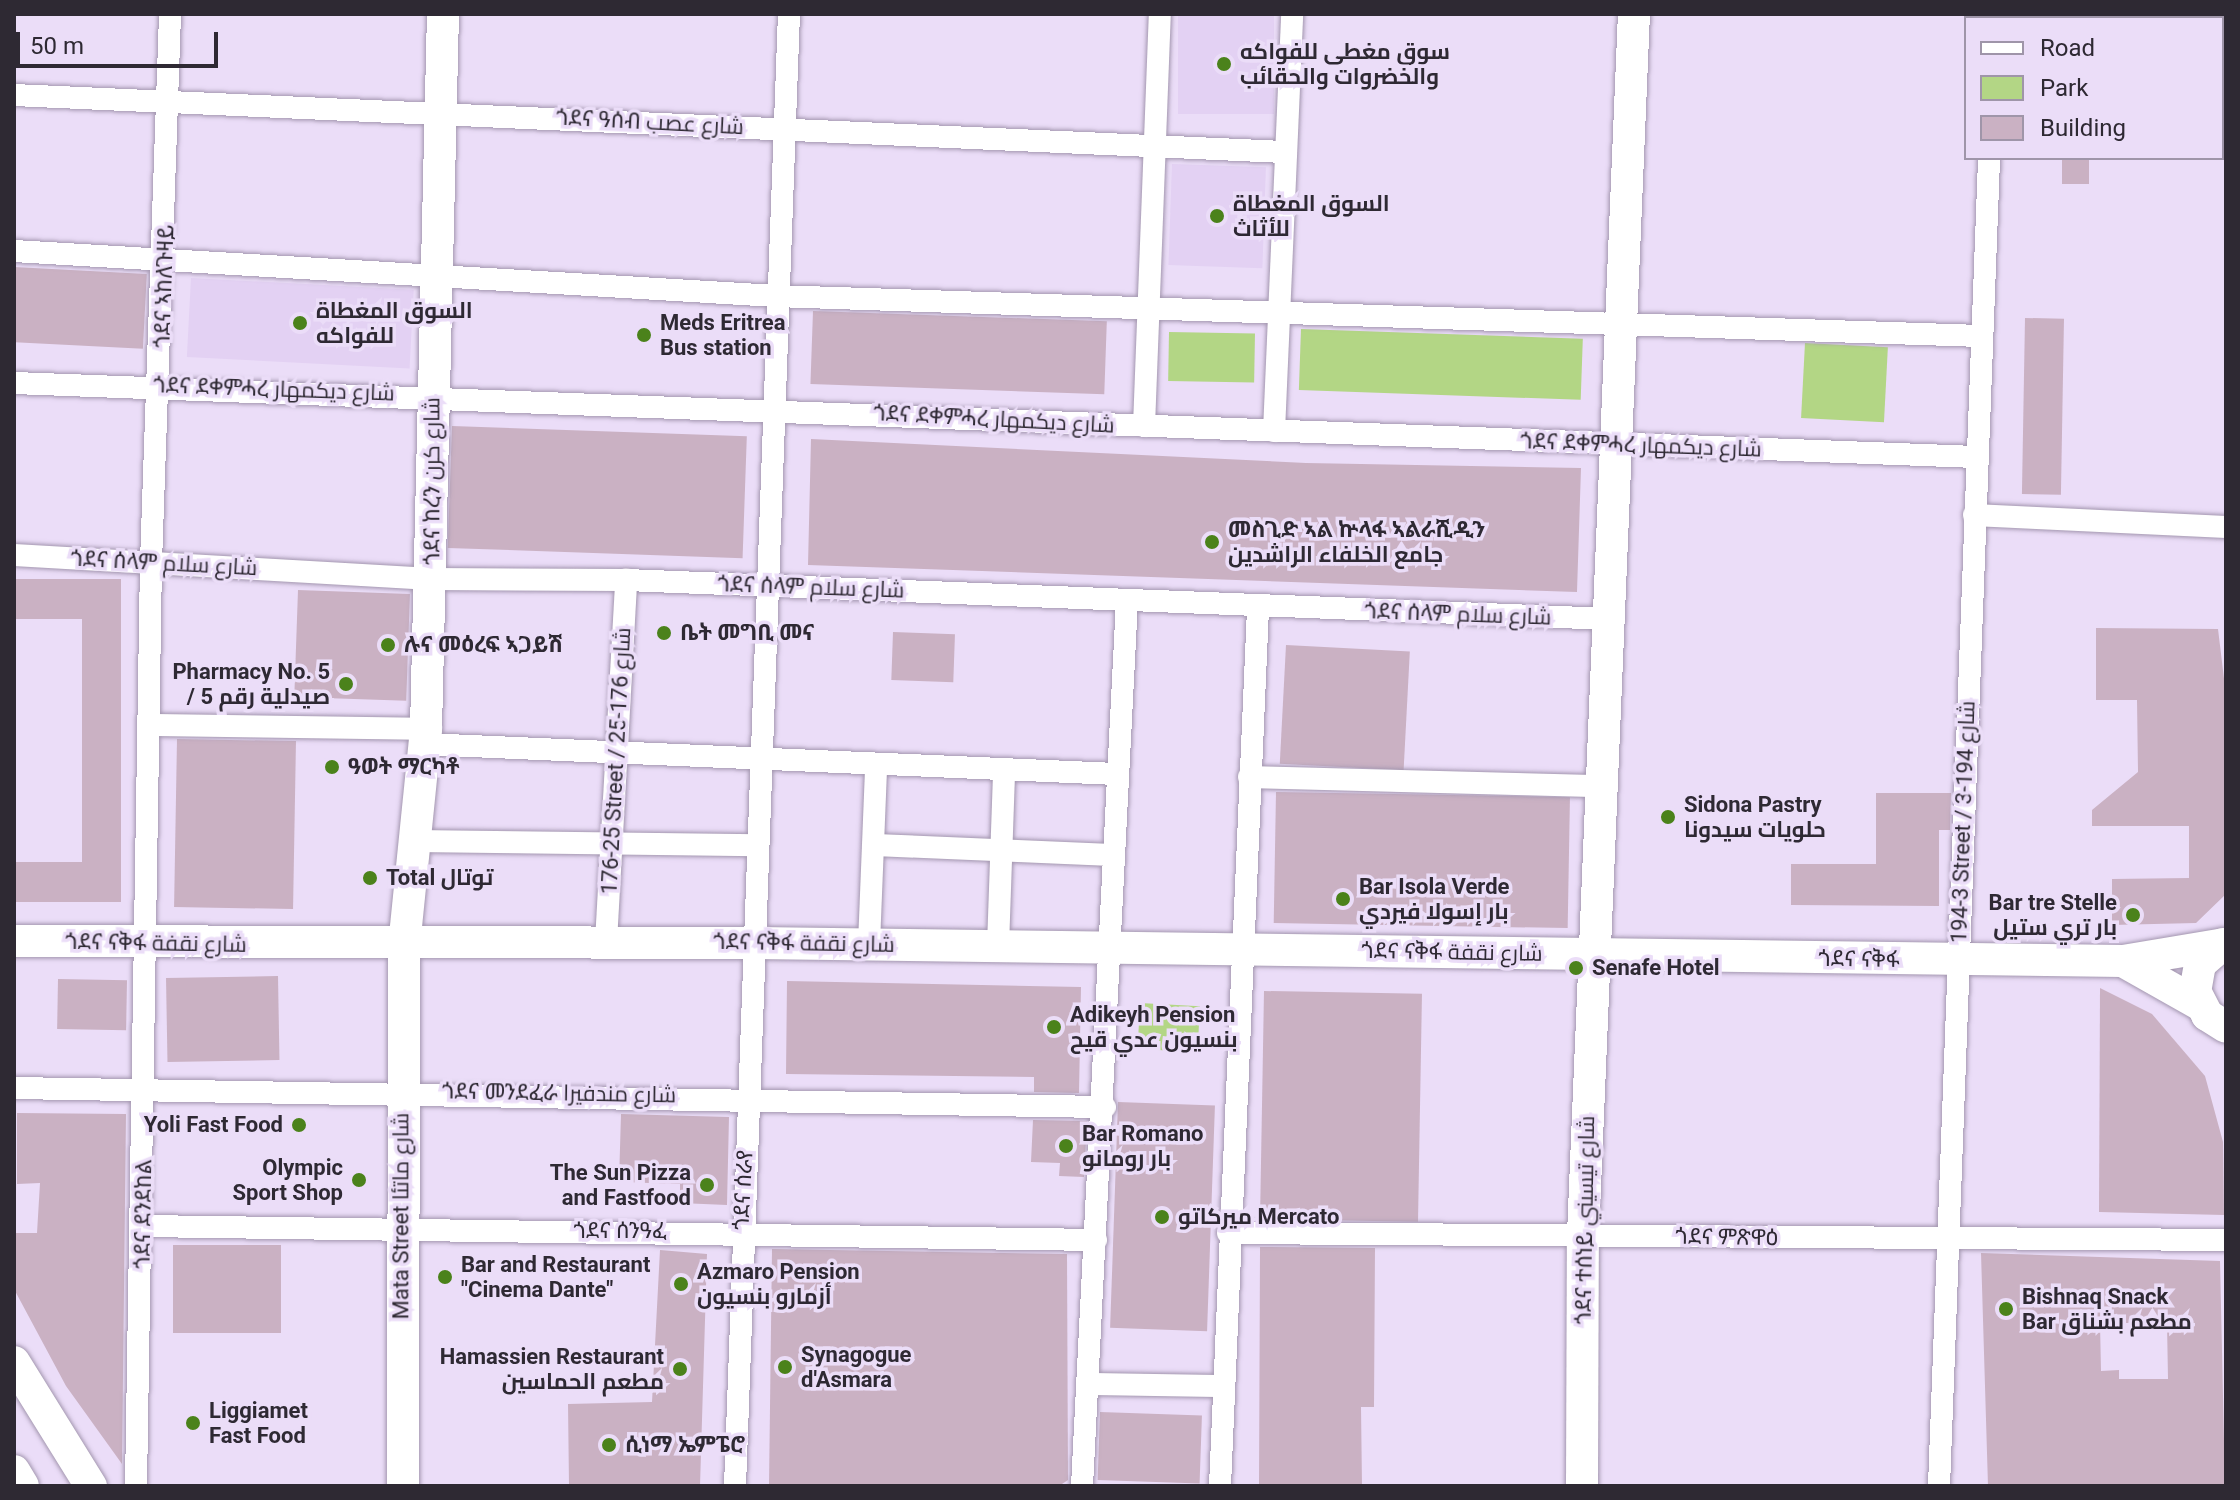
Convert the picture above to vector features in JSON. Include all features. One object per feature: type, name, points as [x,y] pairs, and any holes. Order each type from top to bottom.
[{"type":"street","name":"ጎደና ኣከለጉዛይ","points":[[147,942],[151,562],[166,264],[170,14]]},
{"type":"street","name":"ጎደና ከረን شارع كرن","points":[[404,946],[425,736],[443,14]]},
{"type":"street","name":"ጎደና ሰራየ","points":[[735,1486],[741,1232],[756,943],[775,296],[789,14]]},
{"type":"street","points":[[1144,426],[1146,310],[1160,14]]},
{"type":"street","points":[[1274,431],[1292,14]]},
{"type":"street","name":"ጎደና ተሰነይ شارع تيسيني","points":[[1582,1486],[1583,1235],[1634,14]]},
{"type":"street","name":"ጎደና ዓሰብ شارع عصب","points":[[14,95],[1285,152]]},
{"type":"street","name":"194-3 Street / شارع 194-3","points":[[1939,1486],[1952,1240],[1958,960],[1974,515],[1973,457],[1982,336],[1989,160]]},
{"type":"street","points":[[14,251],[166,264],[436,280],[775,296],[1622,328],[1982,336]]},
{"type":"street","name":"ጎደና ደቀምሓረ شارع ديكمهار","points":[[14,383],[433,395],[1973,457]]},
{"type":"street","points":[[1974,515],[2226,527]]},
{"type":"street","name":"ጎደና ሰላም شارع سلام","points":[[14,555],[431,579],[626,580],[1608,619]]},
{"type":"street","name":"176-25 Street / شارع 176-25","points":[[606,942],[614,748],[626,580]]},
{"type":"street","points":[[1082,1486],[1105,1107],[1106,947],[1127,601]]},
{"type":"street","points":[[1220,1486],[1228,1233],[1258,607]]},
{"type":"street","points":[[149,725],[425,736],[614,748],[759,762],[1117,774]]},
{"type":"street","points":[[869,944],[876,767]]},
{"type":"street","points":[[998,946],[1004,771]]},
{"type":"street","points":[[1249,777],[1601,786]]},
{"type":"street","points":[[414,841],[758,845]]},
{"type":"street","points":[[875,845],[1112,855]]},
{"type":"street","name":"ጎደና ናቅፋ شارع نقفة","points":[[14,941],[404,946],[756,943],[1594,954]]},
{"type":"street","name":"ጎደና ደንደከል","points":[[136,1486],[147,942]]},
{"type":"street","points":[[2222,944],[2195,977],[2226,1044]]},
{"type":"street","name":"ጎደና ናቅፋ","points":[[1594,954],[2123,961],[2222,944]]},
{"type":"street","name":"Mata Street شارع ماتئا","points":[[403,1486],[400,1090],[404,946]]},
{"type":"street","name":"ጎደና ናቅፋ","points":[[2123,961],[2210,1015]]},
{"type":"street","name":"ጎደና መንደፈራ شارع مندفيرا","points":[[14,1088],[400,1090],[1105,1107]]},
{"type":"street","name":"ጎደና ሰንዓፈ","points":[[143,1226],[741,1232],[1096,1240]]},
{"type":"street","name":"ጎደና ምጽዋዕ","points":[[1228,1233],[2226,1240]]},
{"type":"street","points":[[14,1362],[91,1486]]},
{"type":"street","points":[[1088,1384],[1222,1386]]},
{"type":"street","points":[[14,1471],[23,1486]]},
{"type":"shaded area","name":"سوق مغطى للفواكه والخضروات والحقائب","points":[[1178,14],[1274,14],[1274,114],[1178,114]]},
{"type":"shaded area","name":"السوق المغطاة للأثاث","points":[[1172,164],[1266,167],[1262,268],[1168,265]]},
{"type":"shaded area","name":"السوق المغطاة للفواكه","points":[[191,278],[414,290],[410,369],[187,357]]},
{"type":"green space","points":[[1301,329],[1583,339],[1581,400],[1299,390]]},
{"type":"green space","points":[[1169,332],[1255,334],[1254,382],[1168,381]]},
{"type":"green space","points":[[1805,343],[1888,347],[1884,422],[1801,418]]},
{"type":"green space","points":[[1140,1003],[1200,1006],[1198,1052],[1138,1049]]},
{"type":"building","points":[[2062,160],[2089,160],[2089,184],[2062,184]]},
{"type":"building","points":[[14,267],[147,274],[143,349],[14,342]]},
{"type":"building","points":[[813,311],[1107,321],[1104,394],[810,384]]},
{"type":"building","points":[[2025,318],[2064,319],[2061,495],[2022,494]]},
{"type":"building","points":[[452,426],[747,436],[743,558],[448,548]]},
{"type":"building","points":[[811,439],[1306,463],[1581,468],[1577,592],[808,565]]},
{"type":"building","points":[[14,579],[121,579],[121,902],[14,902],[14,862],[82,862],[82,619],[14,619]]},
{"type":"building","points":[[298,590],[410,594],[406,701],[294,697]]},
{"type":"building","points":[[2096,628],[2218,629],[2226,695],[2226,894],[2196,923],[2112,925],[2112,879],[2189,878],[2189,826],[2092,826],[2092,810],[2138,772],[2137,700],[2096,700]]},
{"type":"building","points":[[893,632],[955,634],[953,682],[891,680]]},
{"type":"building","points":[[1286,645],[1410,651],[1404,770],[1280,764]]},
{"type":"building","points":[[177,739],[296,741],[293,909],[174,907]]},
{"type":"building","points":[[1276,792],[1570,797],[1568,928],[1274,923]]},
{"type":"building","points":[[1876,793],[1951,793],[1950,830],[1939,830],[1939,906],[1791,905],[1791,864],[1876,864]]},
{"type":"building","points":[[278,976],[279,1060],[167,1062],[166,978]]},
{"type":"building","points":[[58,979],[127,980],[126,1030],[57,1029]]},
{"type":"building","points":[[787,981],[1081,987],[1079,1093],[1034,1092],[1034,1077],[786,1074]]},
{"type":"building","points":[[2100,988],[2152,1014],[2205,1076],[2223,1142],[2224,1215],[2099,1212]]},
{"type":"building","points":[[1264,991],[1422,994],[1418,1222],[1260,1219]]},
{"type":"building","name":"ميركاتو Mercato","points":[[1118,1102],[1215,1105],[1207,1331],[1110,1328]]},
{"type":"building","points":[[17,1113],[126,1114],[122,1464],[66,1386],[14,1289],[14,1233],[37,1233],[40,1183],[17,1184]]},
{"type":"building","points":[[621,1114],[729,1117],[727,1205],[680,1203],[680,1184],[619,1182]]},
{"type":"building","points":[[1033,1120],[1087,1121],[1084,1177],[1059,1176],[1060,1163],[1031,1162]]},
{"type":"building","points":[[173,1245],[281,1245],[281,1333],[173,1333]]},
{"type":"building","points":[[1260,1247],[1375,1248],[1374,1407],[1361,1407],[1362,1486],[1259,1486]]},
{"type":"building","points":[[772,1249],[1067,1254],[1068,1480],[1059,1486],[769,1486]]},
{"type":"building","points":[[660,1250],[707,1254],[700,1486],[569,1486],[568,1404],[652,1402]]},
{"type":"building","points":[[1981,1253],[2220,1261],[2225,1486],[1988,1486]],"holes":[[[2100,1323],[2167,1324],[2168,1379],[2119,1379],[2119,1370],[2101,1371]]]},
{"type":"building","points":[[1100,1412],[1202,1416],[1200,1484],[1098,1480]]},
{"type":"place","name":"سوق مغطى للفواكه والخضروات والحقائب","points":[[1224,64]]},
{"type":"place","name":"السوق المغطاة للأثاث","points":[[1217,216]]},
{"type":"place","name":"السوق المغطاة للفواكه","points":[[300,323]]},
{"type":"place","name":"Meds Eritrea Bus station","points":[[644,335]]},
{"type":"place","name":"መስጊድ ኣል ኵላፋ ኣልራሺዲን جامع الخلفاء الراشدين","points":[[1212,542]]},
{"type":"place","name":"ቤት መግቢ መና","points":[[664,633]]},
{"type":"place","name":"ሉና መዕረፍ ኣጋይሽ","points":[[388,645]]},
{"type":"place","name":"Pharmacy No. 5 / صيدلية رقم 5","points":[[346,684]]},
{"type":"place","name":"ዓወት ማርካቶ","points":[[332,767]]},
{"type":"place","name":"Sidona Pastry حلويات سيدونا","points":[[1668,817]]},
{"type":"place","name":"Total توتال","points":[[370,878]]},
{"type":"place","name":"Bar Isola Verde بار إسولا فيردي","points":[[1343,899]]},
{"type":"place","name":"Bar tre Stelle بار تري ستيل","points":[[2133,915]]},
{"type":"place","name":"Senafe Hotel","points":[[1576,968]]},
{"type":"place","name":"Adikeyh Pension بنسيون عدي قيح","points":[[1054,1027]]},
{"type":"place","name":"Yoli Fast Food","points":[[299,1125]]},
{"type":"place","name":"Bar Romano بار رومانو","points":[[1066,1146]]},
{"type":"place","name":"Olympic Sport Shop","points":[[359,1180]]},
{"type":"place","name":"The Sun Pizza and Fastfood","points":[[707,1185]]},
{"type":"place","name":"ميركاتو Mercato","points":[[1162,1217]]},
{"type":"place","name":"Bar and Restaurant \"Cinema Dante\"","points":[[445,1277]]},
{"type":"place","name":"Azmaro Pension أزمارو بنسيون","points":[[681,1284]]},
{"type":"place","name":"Bishnaq Snack Bar مطعم بشناق","points":[[2006,1309]]},
{"type":"place","name":"Synagogue d'Asmara","points":[[785,1367]]},
{"type":"place","name":"Hamassien Restaurant مطعم الحماسين","points":[[680,1369]]},
{"type":"place","name":"Liggiamet Fast Food","points":[[193,1423]]},
{"type":"place","name":"ሲነማ ኤምፔሮ","points":[[609,1445]]}]
